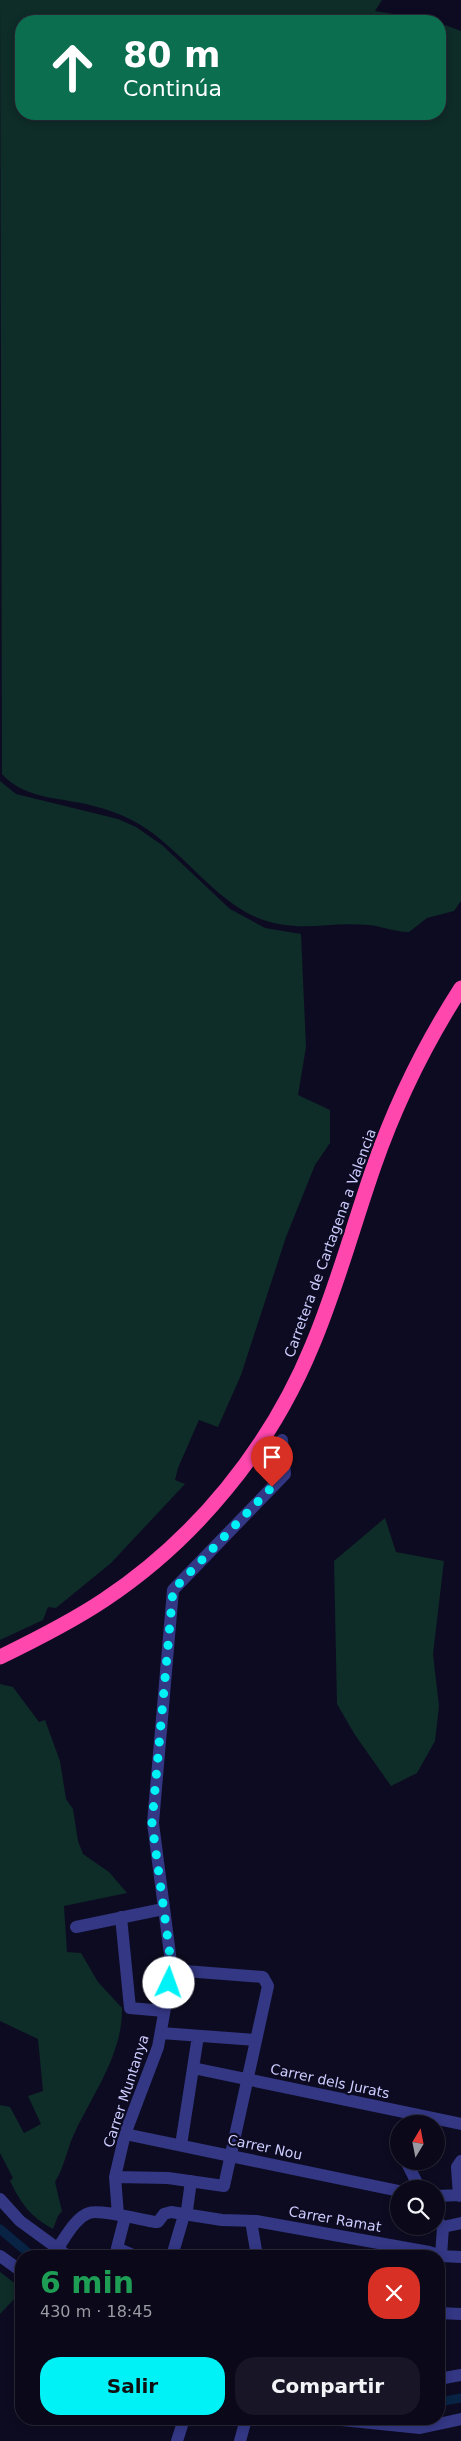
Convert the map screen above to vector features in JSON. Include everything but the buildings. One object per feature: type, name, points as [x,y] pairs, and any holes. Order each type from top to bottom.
[{"type":"highway","name":"Carretera de Cartagena a Valencia","points":[[0,1657],[67,1623],[104,1600],[157,1560],[204,1514],[263,1440],[299,1376],[313,1345],[394,1112],[415,1067],[461,988]]},
{"type":"street","name":"Carrer Muntanya","points":[[121,2216],[114,2177],[125,2134],[158,2047],[172,1970],[152,1823],[173,1590],[284,1474],[282,1440]]},
{"type":"street","points":[[76,1927],[163,1909]]},
{"type":"street","points":[[121,1917],[130,2008],[164,2011]]},
{"type":"street","points":[[114,2177],[168,2178],[224,2186],[268,1986],[263,1977],[172,1970]]},
{"type":"street","points":[[160,2033],[256,2040]]},
{"type":"street","points":[[181,2145],[198,2036]]},
{"type":"street","name":"Carrer dels Jurats","points":[[193,2068],[247,2079],[392,2115]]},
{"type":"street","name":"Carrer dels Jurats","points":[[445,2122],[461,2124]]},
{"type":"street","name":"Carrer Nou","points":[[125,2134],[390,2189]]},
{"type":"street","points":[[445,2196],[460,2196],[457,2167],[461,2161]]},
{"type":"street","points":[[174,2250],[187,2210],[191,2181]]},
{"type":"street","points":[[0,2199],[20,2221],[60,2250]]},
{"type":"street","name":"Carrer Ramat","points":[[121,2216],[158,2222],[166,2212],[251,2221],[405,2250]]},
{"type":"street","points":[[57,2248],[81,2218],[89,2213],[121,2216],[117,2248],[122,2250]]},
{"type":"street","points":[[251,2221],[256,2250]]},
{"type":"street","points":[[445,2223],[461,2223]]},
{"type":"street","points":[[433,2250],[437,2235]]},
{"type":"street","name":"Carrer Ramat","points":[[445,2255],[461,2256]]},
{"type":"street","points":[[0,2256],[15,2267]]},
{"type":"street","points":[[445,2313],[461,2314]]},
{"type":"street","points":[[445,2379],[461,2375]]},
{"type":"street","points":[[365,2425],[419,2435],[461,2420]]},
{"type":"street","points":[[177,2441],[182,2425]]},
{"type":"street","points":[[240,2441],[244,2425]]},
{"type":"green space","points":[[0,0],[382,0],[375,11],[399,15],[15,15],[15,120],[446,120],[446,25],[461,31],[461,901],[454,911],[427,918],[409,932],[353,924],[300,926],[273,923],[242,910],[227,900],[169,847],[134,821],[102,808],[34,794],[12,783],[2,774]]},
{"type":"green space","points":[[0,781],[16,794],[118,819],[136,827],[162,845],[230,909],[265,928],[301,934],[306,1047],[298,1095],[330,1110],[330,1143],[315,1165],[286,1237],[241,1375],[218,1427],[199,1420],[178,1468],[175,1480],[185,1484],[111,1563],[56,1608],[48,1607],[43,1620],[0,1640]]},
{"type":"green space","points":[[385,1518],[396,1552],[444,1561],[433,1654],[439,1706],[435,1741],[417,1773],[391,1786],[355,1735],[337,1704],[334,1561]]},
{"type":"green space","points":[[0,1684],[13,1687],[39,1722],[45,1720],[60,1761],[66,1799],[73,1809],[78,1841],[83,1854],[109,1872],[127,1893],[64,1906],[67,1952],[81,1953],[98,1982],[122,2008],[118,2041],[113,2056],[75,2132],[55,2182],[62,2211],[53,2229],[32,2214],[23,2203],[10,2181],[13,2178],[0,2153],[0,2105],[10,2107],[24,2133],[41,2124],[28,2096],[43,2091],[38,2039],[0,2021]]},
{"type":"green space","points":[[0,2272],[15,2283],[15,2298],[0,2314]]},
{"type":"waterway","points":[[0,2229],[25,2250]]},
{"type":"waterway","points":[[445,2401],[461,2398]]},
{"type":"route","points":[[169,1983],[172,1970],[152,1823],[173,1590],[272,1487]]}]
